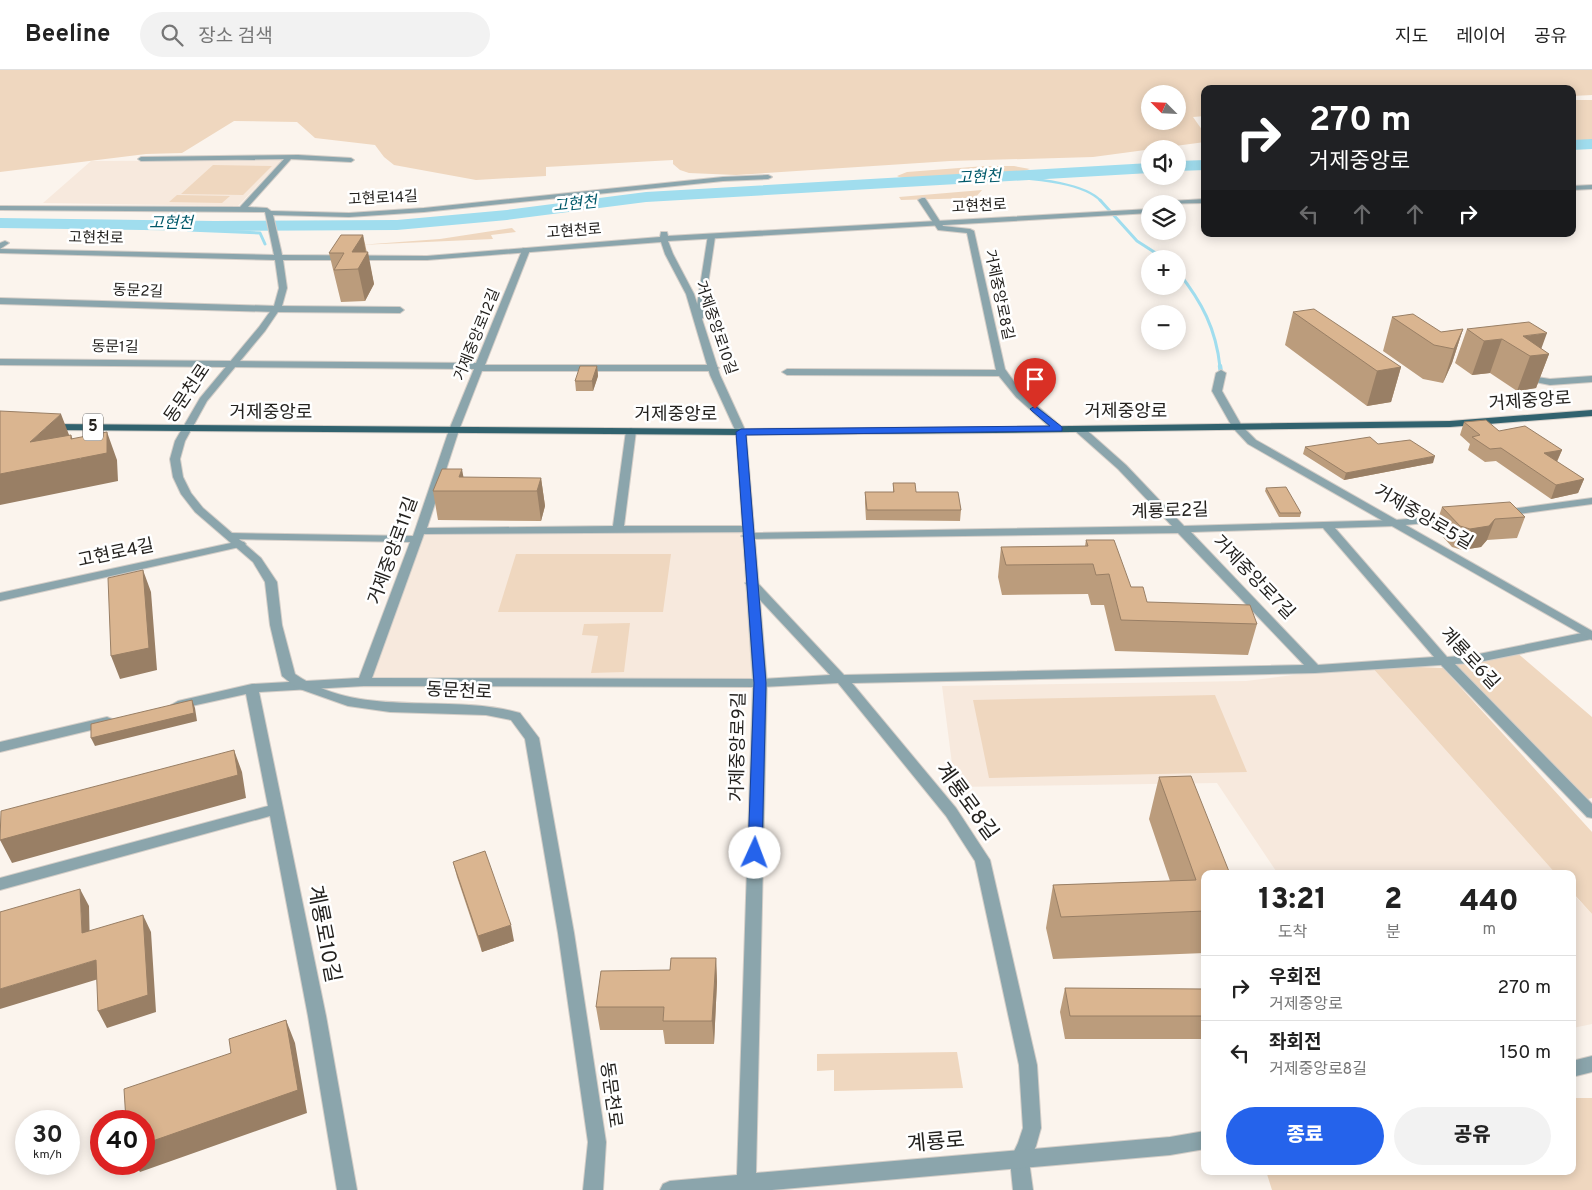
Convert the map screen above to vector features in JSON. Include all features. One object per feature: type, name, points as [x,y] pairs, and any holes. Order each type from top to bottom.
[{"type":"main road","name":"거제중앙로","points":[[39,427],[631,432],[1238,428],[1450,424],[1592,413]]},
{"type":"street","points":[[141,159],[351,160]]},
{"type":"street","points":[[242,209],[288,159]]},
{"type":"street","name":"고현로14길","points":[[0,208],[264,209],[269,213],[349,215],[424,210],[694,182],[768,178]]},
{"type":"street","points":[[1576,181],[1592,180]]},
{"type":"street","points":[[1576,188],[1592,187]]},
{"type":"street","points":[[922,200],[935,220]]},
{"type":"street","points":[[1186,202],[1201,201]]},
{"type":"street","name":"고현천로","points":[[1114,210],[1141,206]]},
{"type":"street","points":[[1186,209],[1201,208]]},
{"type":"street","name":"고현천로","points":[[1,246],[277,251],[431,250],[1101,210],[1141,211]]},
{"type":"street","name":"동문천로","points":[[269,213],[283,288],[276,309],[262,329],[230,365],[186,428],[175,459],[178,477],[186,494],[199,510],[257,560],[271,582],[276,626],[289,676],[302,685],[348,702],[390,708],[486,711],[515,716],[532,738],[568,943],[597,1142],[593,1190]]},
{"type":"street","name":"고현천로","points":[[277,251],[426,258],[664,236],[711,237],[935,220]]},
{"type":"street","name":"거제중앙로8길","points":[[935,220],[943,229],[970,231],[1002,374],[1008,384],[1023,400],[1058,429]]},
{"type":"street","name":"거제중앙로10길","points":[[664,236],[700,318],[714,368],[733,419],[741,432]]},
{"type":"street","points":[[700,318],[711,237]]},
{"type":"street","name":"거제중앙로12길","points":[[454,430],[526,250]]},
{"type":"street","name":"동문2길","points":[[0,301],[276,309]]},
{"type":"street","points":[[276,309],[400,310]]},
{"type":"street","name":"동문1길","points":[[0,362],[230,365]]},
{"type":"street","name":"동문천로","points":[[230,365],[714,368]]},
{"type":"street","points":[[787,372],[1002,374]]},
{"type":"street","points":[[1521,372],[1539,382],[1592,379]]},
{"type":"street","name":"거제중앙로5길","points":[[1221,373],[1218,391],[1238,428],[1252,442],[1592,636]]},
{"type":"street","name":"거제중앙로7길","points":[[1078,428],[1122,467],[1182,528],[1315,669]]},
{"type":"street","name":"거제중앙로11길","points":[[364,682],[419,535],[454,430]]},
{"type":"street","points":[[618,530],[631,432]]},
{"type":"street","name":"거제중앙로9길","points":[[741,432],[747,533],[760,683],[746,1182]]},
{"type":"street","points":[[1488,514],[1592,500]]},
{"type":"street","name":"계룡로2길","points":[[419,535],[618,530],[747,533],[976,534],[1395,522],[1470,516]]},
{"type":"street","name":"계룡로6길","points":[[1325,524],[1444,661],[1586,800],[1592,814]]},
{"type":"street","name":"고현로4길","points":[[0,597],[235,540],[419,535]]},
{"type":"street","name":"계룡로8길","points":[[752,583],[841,678],[951,812],[982,860],[1028,1065],[1032,1128],[1027,1146],[1019,1160]]},
{"type":"street","points":[[165,708],[252,688],[364,682],[760,683],[841,678],[1315,669],[1474,659],[1592,636]]},
{"type":"street","name":"계룡로10길","points":[[252,688],[317,1016],[347,1190]]},
{"type":"street","points":[[0,747],[116,720]]},
{"type":"street","points":[[0,884],[277,809]]},
{"type":"street","points":[[1576,1068],[1592,1064]]},
{"type":"street","name":"계룡로","points":[[670,1190],[1170,1146],[1201,1141]]},
{"type":"street","points":[[1019,1160],[1023,1190]]},
{"type":"shaded area","points":[[0,70],[1592,70],[1592,95],[1576,96],[1576,85],[1201,85],[1201,116],[1193,117],[1201,128],[1201,143],[1186,145],[1186,140],[1141,140],[1141,151],[1093,157],[950,161],[736,175],[689,173],[680,170],[673,164],[673,160],[546,167],[546,176],[476,180],[394,165],[384,157],[375,145],[315,138],[297,122],[234,121],[182,153],[146,154],[0,172]]},
{"type":"shaded area","points":[[1576,100],[1592,100],[1592,142],[1576,144]]},
{"type":"shaded area","points":[[282,160],[238,206],[43,203],[91,161]]},
{"type":"shaded area","points":[[213,165],[272,166],[243,195],[181,194]]},
{"type":"shaded area","points":[[985,166],[1014,166],[1030,169],[1021,172],[919,179],[897,176],[907,172]]},
{"type":"shaded area","points":[[982,190],[975,198],[901,200],[899,197]]},
{"type":"shaded area","points":[[177,195],[230,196],[222,203],[169,202]]},
{"type":"shaded area","points":[[512,228],[516,232],[491,235],[493,239],[359,245],[440,239]]},
{"type":"shaded area","points":[[747,529],[760,683],[364,682],[420,531]]},
{"type":"shaded area","points":[[516,554],[671,554],[663,612],[498,612]]},
{"type":"shaded area","points":[[630,623],[624,672],[591,673],[598,636],[582,635],[584,624]]},
{"type":"shaded area","points":[[1515,651],[1592,717],[1592,798],[1580,801],[1444,661]]},
{"type":"shaded area","points":[[1370,665],[1552,870],[1275,870],[1217,783],[955,787],[942,686],[1246,681]]},
{"type":"shaded area","points":[[1370,665],[1443,668],[1592,832],[1592,914],[1576,896],[1576,870],[1552,870]]},
{"type":"shaded area","points":[[1215,695],[1247,772],[989,778],[973,700]]},
{"type":"shaded area","points":[[1576,897],[1592,914],[1592,1024],[1576,1027]]},
{"type":"shaded area","points":[[957,1052],[963,1088],[834,1091],[834,1070],[817,1071],[817,1054]]},
{"type":"shaded area","points":[[1576,1098],[1592,1098],[1592,1190],[1272,1190],[1267,1175],[1576,1175]]},
{"type":"building","points":[[341,235],[363,235],[352,252],[368,252],[358,269],[334,270],[344,253],[329,253]]},
{"type":"building","points":[[1314,309],[1401,367],[1377,371],[1293,312]]},
{"type":"building","points":[[1413,314],[1441,332],[1463,329],[1454,349],[1434,345],[1392,317]]},
{"type":"building","points":[[1529,322],[1547,333],[1523,336],[1549,354],[1530,356],[1502,339],[1484,341],[1467,329]]},
{"type":"building","points":[[580,366],[597,366],[592,381],[575,381]]},
{"type":"building","points":[[0,411],[61,414],[30,442],[71,435],[71,439],[107,432],[107,453],[0,474]]},
{"type":"building","points":[[1486,420],[1499,431],[1525,426],[1562,450],[1544,453],[1584,479],[1556,485],[1501,448],[1490,449],[1472,437],[1480,435],[1464,422]]},
{"type":"building","points":[[1370,437],[1378,444],[1410,440],[1435,456],[1346,473],[1305,447]]},
{"type":"building","points":[[442,469],[462,469],[459,477],[541,478],[537,491],[433,491]]},
{"type":"building","points":[[893,483],[915,483],[916,492],[958,492],[961,510],[867,510],[865,492],[894,492]]},
{"type":"building","points":[[1286,487],[1301,513],[1280,513],[1266,488]]},
{"type":"building","points":[[1510,502],[1525,517],[1495,519],[1489,526],[1470,529],[1460,526],[1442,507]]},
{"type":"building","points":[[1086,540],[1114,540],[1131,587],[1143,587],[1147,602],[1250,605],[1257,624],[1121,620],[1109,574],[1096,575],[1093,564],[1006,565],[1001,547],[1088,546]]},
{"type":"building","points":[[143,570],[149,648],[111,656],[108,578]]},
{"type":"building","points":[[192,700],[194,713],[91,738],[91,724]]},
{"type":"building","points":[[234,750],[238,775],[0,840],[1,811]]},
{"type":"building","points":[[1191,776],[1228,870],[1201,870],[1201,911],[1061,917],[1053,885],[1196,880],[1159,777]]},
{"type":"building","points":[[485,851],[511,925],[478,936],[453,862]]},
{"type":"building","points":[[80,889],[82,933],[143,915],[148,995],[98,1011],[96,960],[0,989],[0,912]]},
{"type":"building","points":[[671,958],[716,958],[712,1021],[663,1021],[664,1007],[596,1007],[601,971],[670,970]]},
{"type":"building","points":[[1065,988],[1201,989],[1201,1016],[1070,1016]]},
{"type":"building","points":[[286,1020],[298,1090],[155,1140],[155,1110],[125,1110],[124,1089],[231,1053],[229,1039]]},
{"type":"waterway","name":"고현천","points":[[1576,145],[1592,144]]},
{"type":"waterway","name":"고현천","points":[[1577,145],[1592,147]]},
{"type":"waterway","name":"고현천","points":[[1186,166],[1201,165]]},
{"type":"waterway","name":"고현천","points":[[0,223],[214,226],[397,225],[507,215],[646,197],[1141,169]]},
{"type":"waterway","points":[[1009,177],[1044,180],[1071,186],[1083,190],[1101,201]]},
{"type":"waterway","points":[[1101,201],[1137,241],[1151,250]]},
{"type":"waterway","points":[[182,226],[188,230],[260,233],[265,244]]},
{"type":"waterway","points":[[1186,283],[1201,305],[1211,328],[1220,367]]},
{"type":"waterway","points":[[1220,366],[1221,373]]},
{"type":"route","points":[[755,853],[760,743],[760,683],[747,536],[741,432],[1058,429],[1035,409]]}]
